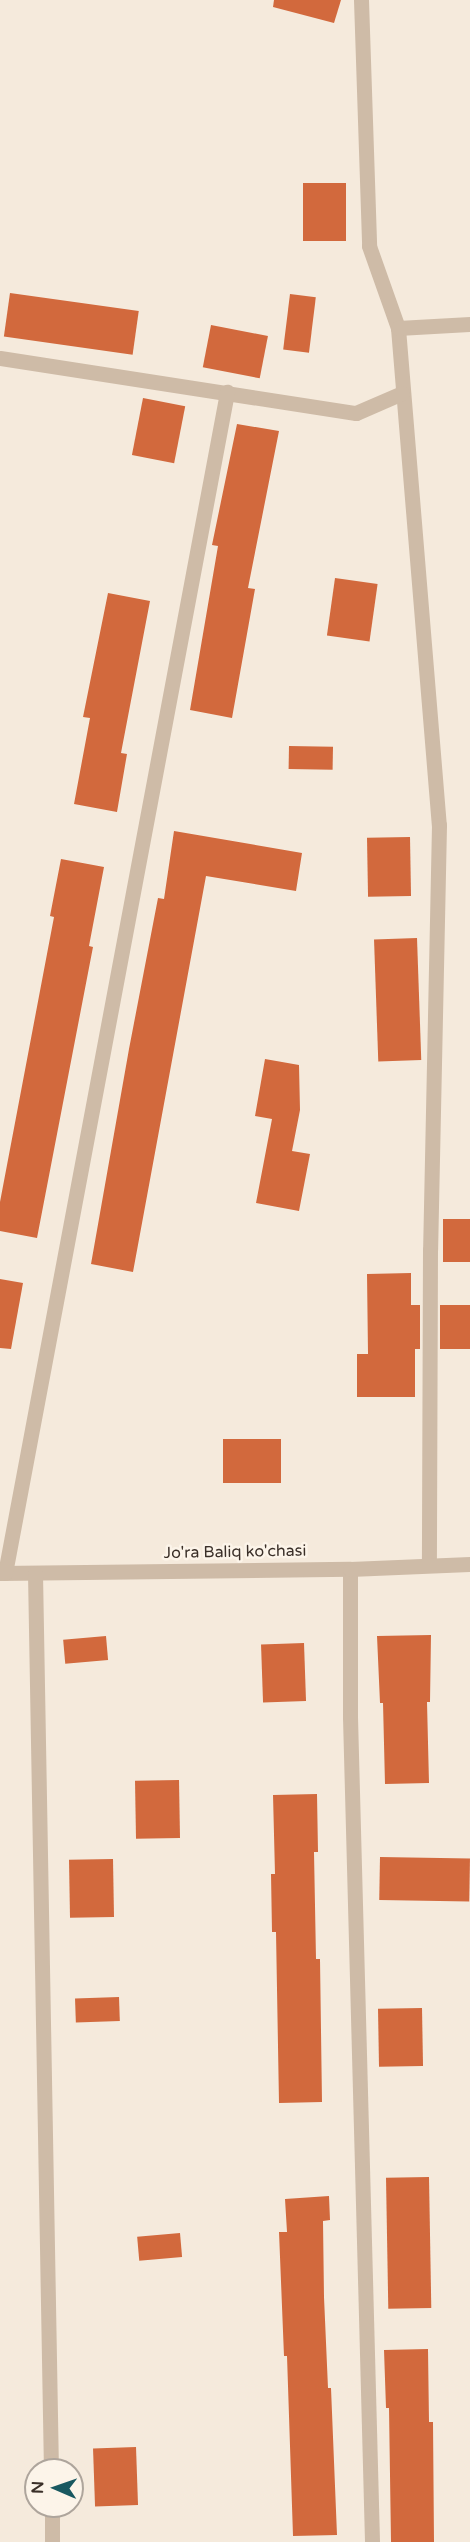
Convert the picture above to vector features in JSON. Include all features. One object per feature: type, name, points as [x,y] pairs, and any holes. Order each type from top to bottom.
[{"type":"street","points":[[362,0],[369,246],[398,328],[439,825],[430,1250],[429,1565]]},
{"type":"street","points":[[398,328],[470,324]]},
{"type":"street","points":[[0,358],[356,413],[402,393]]},
{"type":"street","points":[[2,1573],[227,392]]},
{"type":"street","name":"Jo'ra Baliq ko'chasi","points":[[2,1573],[350,1569],[470,1564]]},
{"type":"street","points":[[350,1569],[350,1717],[372,2542]]},
{"type":"street","points":[[35,1573],[51,2458]]},
{"type":"street","points":[[52,2518],[52,2542]]},
{"type":"building","points":[[274,0],[341,0],[334,23],[273,7]]},
{"type":"building","points":[[303,183],[346,183],[346,241],[303,241]]},
{"type":"building","points":[[10,293],[139,311],[133,355],[4,337]]},
{"type":"building","points":[[290,294],[316,297],[309,353],[283,350]]},
{"type":"building","points":[[211,325],[268,336],[260,378],[203,367]]},
{"type":"building","points":[[143,398],[185,406],[174,463],[132,455]]},
{"type":"building","points":[[237,424],[279,431],[248,588],[255,589],[232,718],[190,710],[218,546],[212,545]]},
{"type":"building","points":[[335,578],[378,584],[370,641],[327,635]]},
{"type":"building","points":[[108,593],[150,601],[121,753],[127,754],[117,812],[74,804],[90,718],[83,717]]},
{"type":"building","points":[[289,746],[333,747],[333,770],[289,769]]},
{"type":"building","points":[[174,831],[302,853],[296,891],[206,876],[133,1272],[91,1264],[129,1049],[158,898],[164,899]]},
{"type":"building","points":[[410,837],[411,896],[368,897],[367,838]]},
{"type":"building","points":[[61,859],[104,867],[89,946],[93,947],[37,1238],[0,1231],[0,1202],[54,917],[50,916]]},
{"type":"building","points":[[417,938],[421,1060],[378,1061],[374,940]]},
{"type":"building","points":[[265,1059],[299,1065],[300,1110],[292,1151],[310,1154],[299,1211],[256,1203],[272,1119],[255,1116]]},
{"type":"building","points":[[443,1219],[470,1219],[470,1262],[443,1262]]},
{"type":"building","points":[[411,1273],[411,1305],[420,1305],[420,1349],[415,1349],[415,1397],[357,1397],[357,1354],[368,1354],[367,1274]]},
{"type":"building","points":[[0,1279],[23,1283],[11,1349],[0,1348]]},
{"type":"building","points":[[440,1305],[470,1305],[470,1349],[440,1349]]},
{"type":"building","points":[[223,1439],[281,1439],[281,1483],[223,1483]]},
{"type":"building","points":[[431,1635],[430,1702],[427,1702],[429,1783],[385,1784],[383,1703],[380,1703],[377,1636]]},
{"type":"building","points":[[106,1636],[108,1660],[65,1664],[63,1640]]},
{"type":"building","points":[[304,1643],[306,1701],[263,1702],[261,1645]]},
{"type":"building","points":[[179,1780],[180,1838],[136,1839],[135,1781]]},
{"type":"building","points":[[317,1794],[318,1852],[314,1852],[316,1959],[320,1959],[322,2102],[279,2103],[276,1932],[272,1932],[271,1874],[275,1874],[273,1795]]},
{"type":"building","points":[[380,1857],[470,1859],[469,1902],[379,1900]]},
{"type":"building","points":[[113,1859],[114,1917],[70,1918],[69,1860]]},
{"type":"building","points":[[119,1997],[120,2021],[76,2023],[75,1999]]},
{"type":"building","points":[[422,2008],[423,2066],[379,2067],[378,2009]]},
{"type":"building","points":[[429,2177],[431,2308],[388,2309],[386,2178]]},
{"type":"building","points":[[329,2196],[330,2220],[323,2221],[324,2297],[328,2388],[331,2388],[337,2535],[293,2536],[287,2356],[284,2356],[279,2232],[287,2232],[285,2199]]},
{"type":"building","points":[[180,2233],[182,2257],[139,2261],[137,2237]]},
{"type":"building","points":[[428,2349],[429,2422],[433,2422],[434,2542],[391,2542],[389,2408],[386,2408],[384,2350]]},
{"type":"building","points":[[136,2447],[138,2505],[95,2506],[93,2449]]}]
